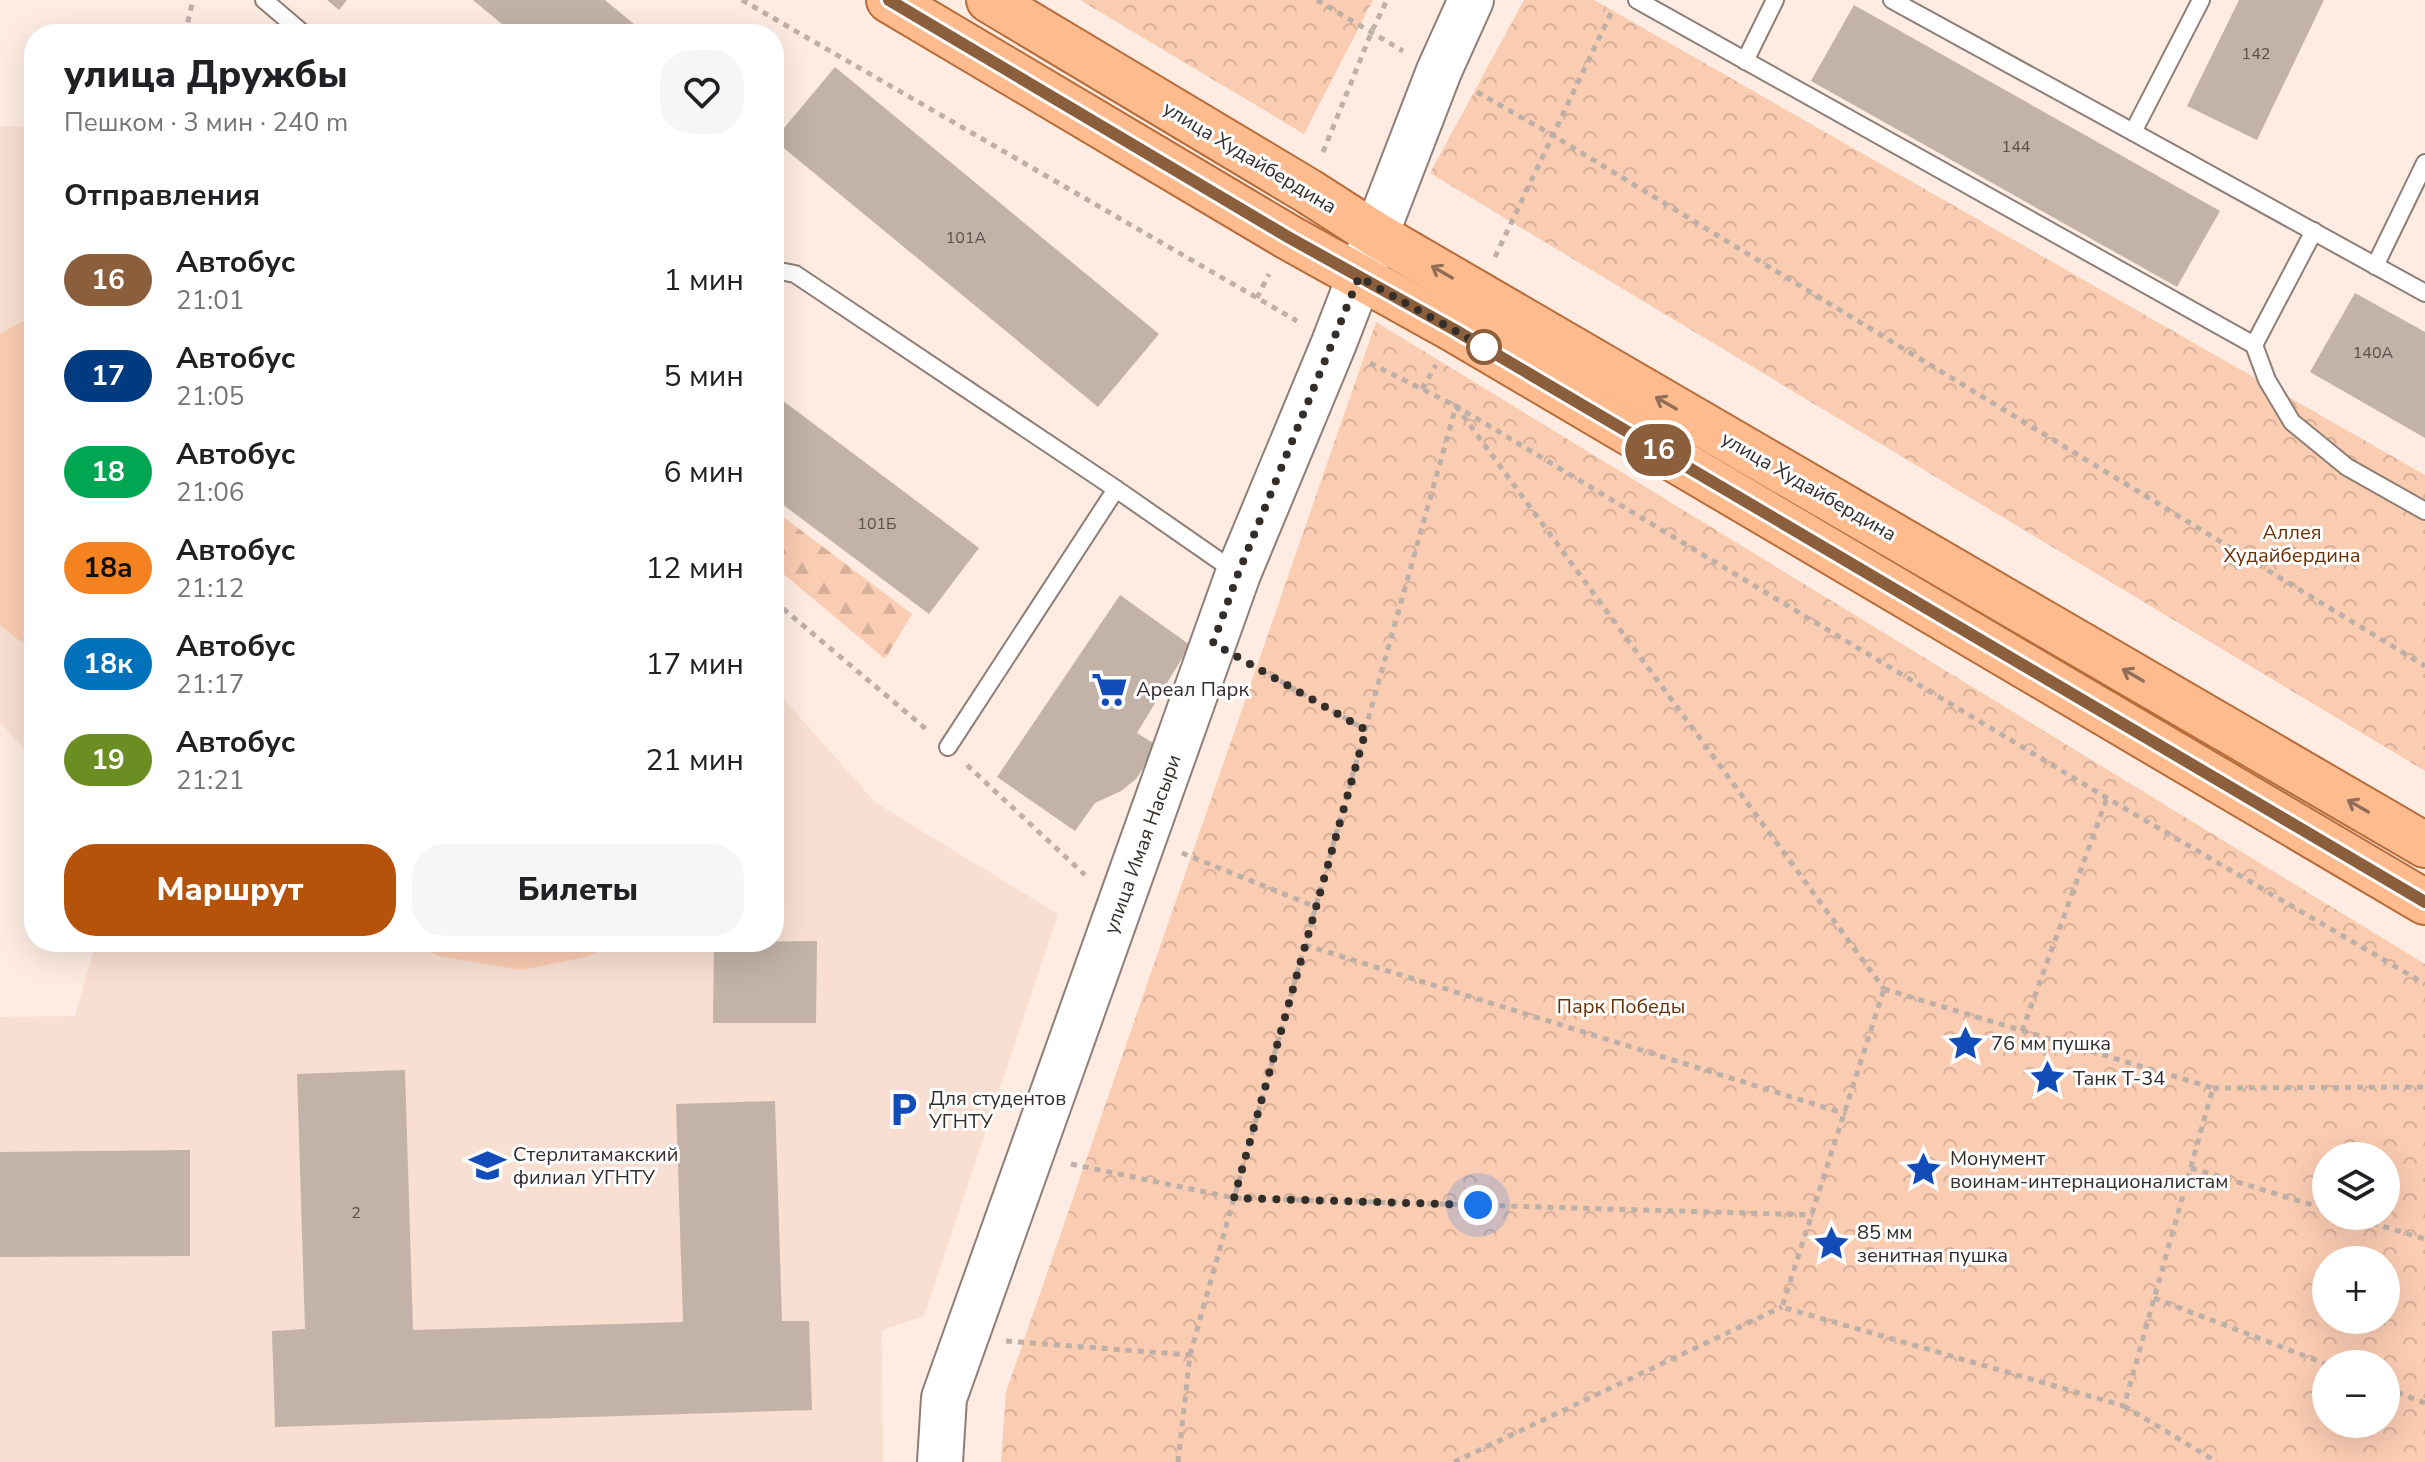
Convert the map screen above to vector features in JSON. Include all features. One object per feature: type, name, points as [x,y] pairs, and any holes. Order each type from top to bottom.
[{"type":"main road","points":[[889,0],[2425,902]]},
{"type":"main road","name":"улица Худайбердина","points":[[989,0],[1375,234],[2425,845]]},
{"type":"main road","name":"улица Имая Насыри","points":[[940,1462],[944,1398],[1238,574],[1439,71],[1471,0]]},
{"type":"lane","points":[[264,0],[292,24]]},
{"type":"lane","points":[[1637,0],[2254,345],[2267,380],[2292,422],[2347,467],[2425,511]]},
{"type":"lane","points":[[1745,61],[1775,0]]},
{"type":"lane","points":[[1892,0],[2425,293]]},
{"type":"lane","points":[[2133,132],[2201,0]]},
{"type":"lane","points":[[2375,266],[2425,163]]},
{"type":"lane","points":[[2254,345],[2314,231]]},
{"type":"lane","points":[[784,272],[795,274],[1238,574]]},
{"type":"lane","points":[[948,747],[1116,489]]},
{"type":"path","points":[[187,24],[193,0]]},
{"type":"path","points":[[742,0],[783,24]]},
{"type":"path","points":[[1317,0],[1408,53]]},
{"type":"path","points":[[1372,31],[1387,0]]},
{"type":"path","points":[[1495,258],[1618,0]]},
{"type":"path","points":[[784,24],[1305,325]]},
{"type":"path","points":[[1473,89],[2425,666]]},
{"type":"path","points":[[1257,298],[1272,268]]},
{"type":"path","points":[[1357,356],[1456,406],[2107,798],[2425,984]]},
{"type":"path","points":[[1422,389],[1441,357]]},
{"type":"path","points":[[1178,1462],[1190,1355],[1456,406]]},
{"type":"path","points":[[1456,406],[1884,989],[2213,1088],[2425,1087]]},
{"type":"path","points":[[1213,643],[1366,730]]},
{"type":"path","points":[[2022,1031],[2107,798]]},
{"type":"path","points":[[1144,837],[1316,907]]},
{"type":"path","points":[[1305,945],[1846,1114]]},
{"type":"path","points":[[1782,1307],[1884,989]]},
{"type":"path","points":[[2124,1406],[2213,1088]]},
{"type":"path","points":[[1031,1155],[1234,1198],[1813,1215]]},
{"type":"path","points":[[2191,1168],[2312,1205]]},
{"type":"path","points":[[2395,1230],[2425,1239]]},
{"type":"path","points":[[2154,1298],[2312,1359]]},
{"type":"path","points":[[1454,1462],[1782,1307],[2124,1406],[2217,1462]]},
{"type":"path","points":[[965,1338],[1190,1355]]},
{"type":"path","points":[[2400,1393],[2425,1403]]},
{"type":"shaded area","points":[[0,126],[24,127],[24,749],[0,722]]},
{"type":"shaded area","name":"Стерлитамакский филиал УГНТУ","points":[[784,699],[876,803],[1058,914],[924,1316],[882,1330],[883,1462],[0,1462],[0,1017],[75,1016],[93,952],[784,952]]},
{"type":"green space","points":[[1080,0],[1373,0],[1304,134]]},
{"type":"green space","name":"Аллея Худайбердина","points":[[1524,0],[1594,0],[2425,475],[2425,771],[1430,173]]},
{"type":"green space","points":[[24,321],[24,644],[0,625],[0,334]]},
{"type":"green space","name":"Парк Победы","points":[[1376,322],[2425,964],[2425,1462],[1001,1462],[1006,1392]]},
{"type":"green space","points":[[784,518],[912,614],[885,659],[784,574]]},
{"type":"green space","points":[[430,952],[595,952],[590,956],[522,970]]},
{"type":"building","points":[[327,0],[347,0],[339,10]]},
{"type":"building","points":[[473,0],[605,0],[634,24],[502,24]]},
{"type":"building","points":[[2239,0],[2324,0],[2257,140],[2187,106]]},
{"type":"building","points":[[1854,5],[2220,211],[2177,287],[1811,81]]},
{"type":"building","points":[[835,67],[1159,334],[1098,407],[784,148],[784,128]]},
{"type":"building","points":[[2355,293],[2425,332],[2425,438],[2310,372]]},
{"type":"building","points":[[784,402],[979,548],[929,614],[784,505]]},
{"type":"building","name":"Ареал Парк","points":[[1120,595],[1190,645],[1137,733],[1158,746],[1136,779],[1121,791],[1095,803],[1075,831],[997,777]]},
{"type":"building","points":[[784,941],[817,941],[816,1023],[713,1023],[714,952],[784,952]]},
{"type":"building","points":[[405,1070],[413,1330],[683,1322],[676,1104],[775,1101],[782,1321],[809,1321],[812,1410],[275,1427],[272,1331],[305,1329],[297,1074]]},
{"type":"building","points":[[190,1150],[190,1256],[0,1257],[0,1152]]},
{"type":"bus line","name":"16","points":[[889,0],[2425,902]]},
{"type":"place","name":"Ареал Парк","points":[[1110,689]]},
{"type":"place","name":"76 мм пушка","points":[[1965,1043]]},
{"type":"place","name":"Танк Т-34","points":[[2047,1078]]},
{"type":"place","name":"Для студентов УГНТУ","points":[[903,1110]]},
{"type":"place","name":"Стерлитамакский филиал УГНТУ","points":[[487,1166]]},
{"type":"place","name":"Монумент воинам-интернационалистам","points":[[1924,1169]]},
{"type":"place","name":"85 мм зенитная пушка","points":[[1831,1244]]},
{"type":"route","points":[[1478,1205],[1234,1198],[1366,730],[1213,643],[1359,277],[1484,347]]}]
